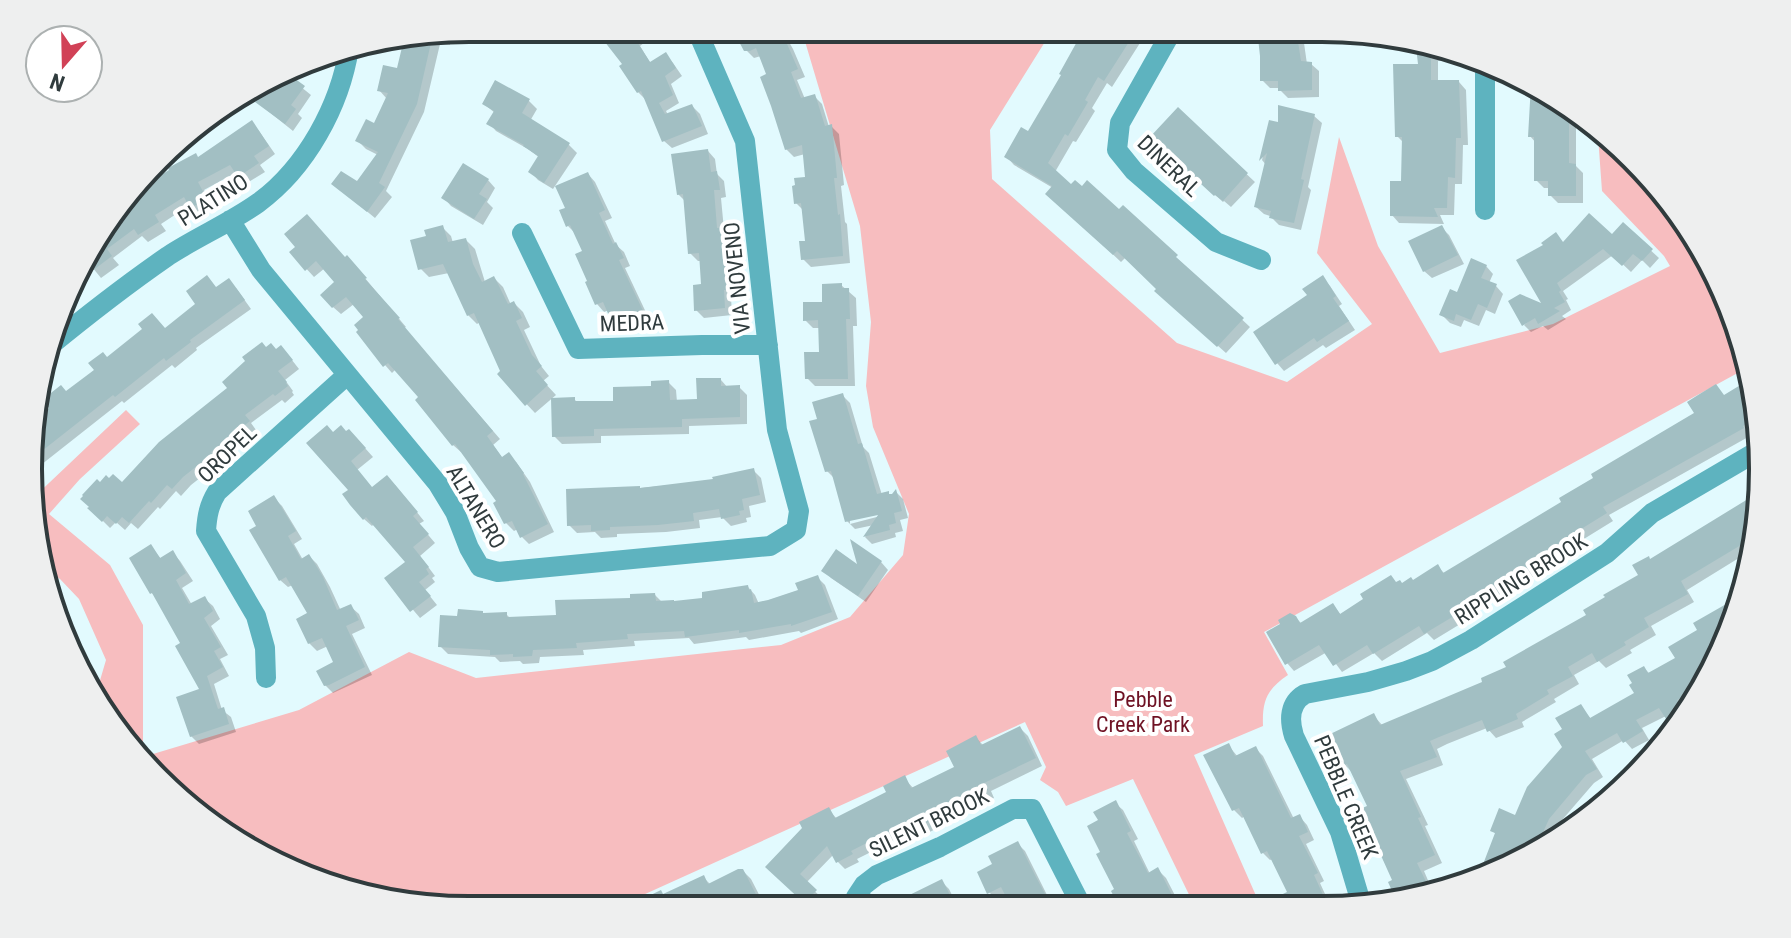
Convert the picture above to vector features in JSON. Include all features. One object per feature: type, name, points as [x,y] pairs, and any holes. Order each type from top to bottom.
[{"type":"street","name":"VIA NOVENO","points":[[702,42],[745,141],[777,430],[799,511],[796,530]]},
{"type":"street","name":"DINERAL","points":[[1166,42],[1120,123],[1117,150],[1134,171],[1216,242],[1261,260]]},
{"type":"street","name":"PLATINO","points":[[64,334],[170,255],[259,202],[291,172],[318,135],[334,101],[347,60]]},
{"type":"street","points":[[1485,75],[1485,210]]},
{"type":"street","name":"ALTANERO","points":[[230,220],[261,270],[438,484],[455,512],[480,567],[498,572],[770,546],[796,530]]},
{"type":"street","name":"MEDRA","points":[[522,233],[578,349],[768,345]]},
{"type":"street","name":"OROPEL","points":[[266,678],[265,648],[256,616],[206,531],[207,516],[217,492],[347,375]]},
{"type":"street","name":"RIPPLING BROOK","points":[[1294,705],[1297,698],[1305,694],[1368,682],[1432,661],[1471,640],[1607,553],[1652,513],[1749,456]]},
{"type":"street","name":"PEBBLE CREEK","points":[[1294,705],[1290,722],[1294,736],[1340,832],[1358,894]]},
{"type":"street","name":"SILENT BROOK","points":[[860,896],[864,885],[877,875],[1013,809],[1032,809],[1076,896]]},
{"type":"green space","name":"Pebble Creek Park","points":[[805,42],[1045,42],[990,130],[992,179],[1177,343],[1287,382],[1372,324],[1317,253],[1339,137],[1378,246],[1440,353],[1553,324],[1670,266],[1602,191],[1599,144],[1643,187],[1692,256],[1716,306],[1738,373],[1264,632],[1288,675],[1267,696],[1263,726],[1194,755],[1256,896],[1190,896],[1133,779],[1066,806],[1058,792],[1040,780],[1046,767],[1025,722],[641,896],[441,895],[358,881],[306,863],[255,839],[209,808],[151,754],[299,710],[409,652],[476,678],[781,645],[850,617],[903,555],[909,514],[873,427],[866,386],[871,322],[860,226]]},
{"type":"green space","points":[[126,410],[140,424],[80,479],[49,514],[110,565],[143,625],[143,745],[99,683],[106,660],[79,599],[56,576],[43,497],[43,489]]},
{"type":"building","points":[[605,42],[637,42],[650,62],[666,52],[676,68],[665,76],[673,95],[659,103],[665,114],[692,104],[702,126],[662,142],[641,91],[637,93],[619,66],[622,64]]},
{"type":"building","points":[[739,42],[786,42],[798,69],[791,72],[801,98],[815,94],[825,126],[832,124],[837,178],[834,178],[843,256],[801,260],[799,241],[805,241],[801,203],[794,204],[792,186],[795,185],[794,178],[805,177],[802,145],[785,150],[760,77],[766,74],[756,48],[744,51]]},
{"type":"building","points":[[1077,42],[1129,42],[1104,81],[1098,77],[1085,100],[1088,102],[1048,163],[1071,184],[1075,180],[1082,186],[1087,180],[1119,209],[1123,205],[1244,318],[1217,347],[1154,291],[1156,289],[1117,251],[1113,255],[1045,194],[1052,186],[1004,157],[1021,127],[1028,131]]},
{"type":"building","points":[[1258,42],[1298,42],[1301,61],[1312,62],[1312,90],[1278,91],[1278,81],[1260,81]]},
{"type":"building","points":[[431,44],[417,104],[379,183],[385,187],[367,212],[331,184],[341,171],[357,181],[378,152],[355,141],[366,119],[374,123],[388,93],[377,91],[383,65],[397,68],[402,48]]},
{"type":"building","points":[[1417,53],[1431,56],[1431,80],[1459,80],[1461,138],[1456,138],[1455,178],[1448,177],[1447,208],[1434,208],[1438,217],[1390,216],[1390,181],[1401,181],[1402,137],[1395,137],[1393,64],[1418,64]]},
{"type":"building","points":[[296,79],[305,86],[291,105],[296,109],[285,124],[253,100]]},
{"type":"building","points":[[495,80],[530,99],[522,113],[570,143],[544,183],[528,172],[538,156],[486,124],[494,111],[482,104]]},
{"type":"building","points":[[1530,96],[1569,121],[1569,163],[1576,164],[1576,196],[1548,196],[1548,181],[1534,181],[1534,137],[1528,137]]},
{"type":"building","points":[[1278,105],[1315,114],[1294,223],[1269,218],[1271,211],[1254,207],[1267,153],[1259,161],[1269,120],[1278,122]]},
{"type":"building","points":[[1178,107],[1248,173],[1223,201],[1150,137]]},
{"type":"building","points":[[252,120],[269,146],[254,156],[259,163],[238,177],[230,165],[198,182],[207,199],[190,208],[184,197],[155,215],[159,222],[138,235],[134,229],[107,249],[112,256],[92,271],[114,232],[148,187],[168,168],[196,153],[198,157]]},
{"type":"building","points":[[708,149],[711,172],[717,171],[720,190],[714,190],[717,228],[726,227],[732,289],[724,290],[725,308],[694,311],[693,285],[701,284],[699,253],[688,254],[683,194],[677,195],[671,154]]},
{"type":"building","points":[[463,163],[489,179],[479,194],[487,199],[474,219],[441,198]]},
{"type":"building","points":[[588,172],[605,210],[599,213],[613,244],[616,242],[624,258],[619,260],[645,315],[633,321],[631,316],[624,319],[622,313],[610,318],[603,302],[595,305],[575,254],[582,251],[559,210],[565,208],[555,186]]},
{"type":"building","points":[[1589,213],[1612,234],[1623,222],[1653,249],[1642,261],[1633,254],[1622,266],[1603,249],[1557,283],[1565,302],[1554,308],[1560,311],[1538,324],[1535,318],[1522,326],[1508,301],[1520,294],[1541,303],[1516,260],[1543,245],[1541,243],[1556,232],[1563,242]]},
{"type":"building","points":[[307,214],[367,278],[493,431],[487,436],[502,457],[509,452],[524,473],[548,524],[520,538],[512,521],[504,524],[493,503],[496,501],[455,444],[452,446],[415,400],[418,397],[388,363],[383,367],[356,332],[358,330],[354,325],[363,317],[346,297],[332,308],[320,295],[334,282],[316,261],[305,271],[289,252],[295,247],[284,234]]},
{"type":"building","points":[[443,225],[448,242],[466,238],[482,282],[494,276],[508,304],[514,301],[522,318],[516,321],[532,355],[542,366],[536,371],[548,385],[525,406],[497,374],[500,371],[474,313],[467,316],[443,264],[418,270],[410,240],[426,236],[424,230]]},
{"type":"building","points":[[1442,225],[1458,255],[1423,272],[1408,241]]},
{"type":"building","points":[[1471,258],[1487,265],[1481,278],[1497,284],[1487,308],[1478,304],[1471,320],[1456,314],[1454,321],[1439,315],[1450,289],[1457,292]]},
{"type":"building","points":[[207,275],[216,287],[229,278],[245,300],[166,361],[164,358],[115,397],[113,395],[43,450],[49,395],[61,385],[66,391],[94,370],[88,363],[103,352],[107,357],[142,329],[138,324],[152,313],[165,328],[195,304],[186,291]]},
{"type":"building","points":[[1323,275],[1336,296],[1333,298],[1349,321],[1317,342],[1314,338],[1275,365],[1253,332],[1307,295],[1302,289]]},
{"type":"building","points":[[842,283],[842,288],[849,288],[850,319],[846,319],[848,379],[805,379],[804,352],[819,352],[818,320],[803,321],[803,302],[822,302],[822,284]]},
{"type":"building","points":[[262,342],[266,347],[271,343],[276,349],[281,345],[293,360],[278,371],[288,386],[245,415],[250,421],[172,489],[167,485],[129,523],[122,517],[116,524],[107,516],[102,522],[87,508],[80,499],[97,479],[100,482],[106,475],[109,478],[113,474],[122,482],[159,442],[227,388],[222,382],[245,361],[242,357]]},
{"type":"building","points":[[696,378],[721,378],[721,386],[740,385],[740,417],[682,419],[682,427],[594,429],[594,436],[552,437],[551,398],[613,401],[613,387],[651,386],[651,381],[669,380],[670,400],[697,399]]},
{"type":"building","points":[[1716,384],[1724,395],[1741,385],[1746,424],[1744,428],[1603,507],[1607,513],[1573,534],[1575,538],[1471,599],[1474,604],[1424,634],[1419,626],[1373,654],[1367,645],[1333,666],[1319,645],[1285,665],[1266,632],[1280,624],[1278,620],[1290,613],[1300,623],[1333,603],[1340,614],[1363,599],[1360,594],[1391,575],[1396,582],[1400,580],[1402,583],[1411,577],[1413,580],[1438,564],[1443,573],[1561,502],[1559,498],[1593,478],[1591,474],[1694,413],[1687,402],[1698,395]]},
{"type":"building","points":[[843,393],[877,494],[889,491],[892,494],[896,489],[902,511],[894,513],[896,523],[889,525],[890,530],[863,537],[878,515],[845,522],[831,471],[825,472],[809,421],[817,419],[812,402]]},
{"type":"building","points":[[327,425],[333,432],[341,425],[346,431],[349,429],[366,448],[351,461],[372,487],[387,475],[418,512],[413,516],[429,534],[413,547],[429,567],[426,569],[429,574],[419,582],[431,596],[410,612],[384,578],[405,562],[366,517],[363,520],[350,505],[342,494],[348,490],[306,443]]},
{"type":"building","points":[[754,468],[760,495],[742,499],[744,510],[739,511],[740,515],[721,519],[719,509],[693,513],[694,521],[591,531],[591,525],[567,526],[566,489],[640,488],[713,479]]},
{"type":"building","points":[[274,495],[296,531],[288,536],[301,559],[309,554],[337,610],[351,604],[359,620],[346,626],[365,667],[329,685],[324,686],[316,671],[333,662],[322,638],[308,644],[296,619],[307,613],[286,577],[279,581],[249,530],[256,526],[248,511]]},
{"type":"building","points":[[1748,499],[1742,544],[1681,581],[1688,594],[1644,618],[1649,627],[1624,642],[1626,645],[1597,662],[1592,653],[1568,667],[1573,676],[1547,690],[1549,694],[1516,714],[1518,719],[1487,732],[1482,720],[1439,737],[1430,741],[1437,757],[1400,771],[1435,855],[1417,863],[1426,883],[1392,890],[1388,882],[1392,880],[1360,809],[1367,806],[1347,764],[1343,766],[1337,752],[1332,755],[1324,737],[1374,713],[1380,725],[1482,682],[1481,678],[1506,667],[1503,662],[1586,615],[1583,610],[1638,575],[1632,565],[1649,556],[1650,559]]},
{"type":"building","points":[[850,539],[882,561],[858,596],[821,571],[836,549],[857,564]]},
{"type":"building","points":[[151,544],[160,558],[173,550],[186,573],[176,580],[189,604],[205,596],[213,611],[204,618],[221,647],[214,651],[223,667],[207,676],[218,709],[224,707],[229,724],[190,737],[176,697],[199,689],[175,646],[180,643],[129,558]]},
{"type":"building","points":[[818,575],[832,612],[791,626],[685,637],[684,631],[627,634],[628,639],[576,643],[577,648],[533,650],[532,656],[490,655],[490,650],[438,647],[440,615],[457,616],[458,609],[483,613],[507,612],[507,617],[556,615],[555,600],[630,598],[630,594],[655,593],[656,601],[674,601],[702,598],[702,592],[748,585],[754,603],[798,590],[795,583]]},
{"type":"building","points":[[1727,604],[1705,658],[1667,720],[1659,708],[1636,720],[1643,731],[1623,743],[1617,733],[1585,751],[1597,769],[1586,775],[1549,819],[1542,835],[1483,864],[1495,833],[1490,831],[1499,808],[1515,815],[1527,787],[1562,747],[1554,734],[1562,729],[1555,718],[1581,704],[1590,718],[1634,693],[1627,675],[1644,666],[1648,673],[1675,658],[1668,647],[1697,630],[1693,623]]},
{"type":"building","points":[[1020,726],[1036,758],[984,783],[988,790],[898,837],[894,829],[851,851],[853,854],[836,863],[827,846],[800,874],[817,890],[811,896],[796,896],[765,867],[802,828],[799,822],[829,807],[835,818],[886,792],[883,786],[905,775],[911,788],[954,767],[946,751],[976,735],[981,745]]},
{"type":"building","points":[[1229,743],[1235,756],[1256,746],[1291,818],[1300,814],[1308,832],[1299,836],[1318,873],[1314,875],[1324,896],[1279,896],[1287,892],[1267,851],[1261,854],[1239,808],[1232,811],[1203,755]]},
{"type":"building","points":[[1116,800],[1131,831],[1127,833],[1148,873],[1158,867],[1172,896],[1114,896],[1111,891],[1114,889],[1096,854],[1100,852],[1087,826],[1098,820],[1093,812]]},
{"type":"building","points":[[1018,841],[1046,896],[1006,896],[1001,887],[987,894],[977,872],[992,864],[988,856]]},
{"type":"building","points":[[743,869],[757,896],[649,896],[661,890],[663,894],[704,875],[708,884]]},
{"type":"building","points":[[942,879],[950,896],[907,896]]}]
